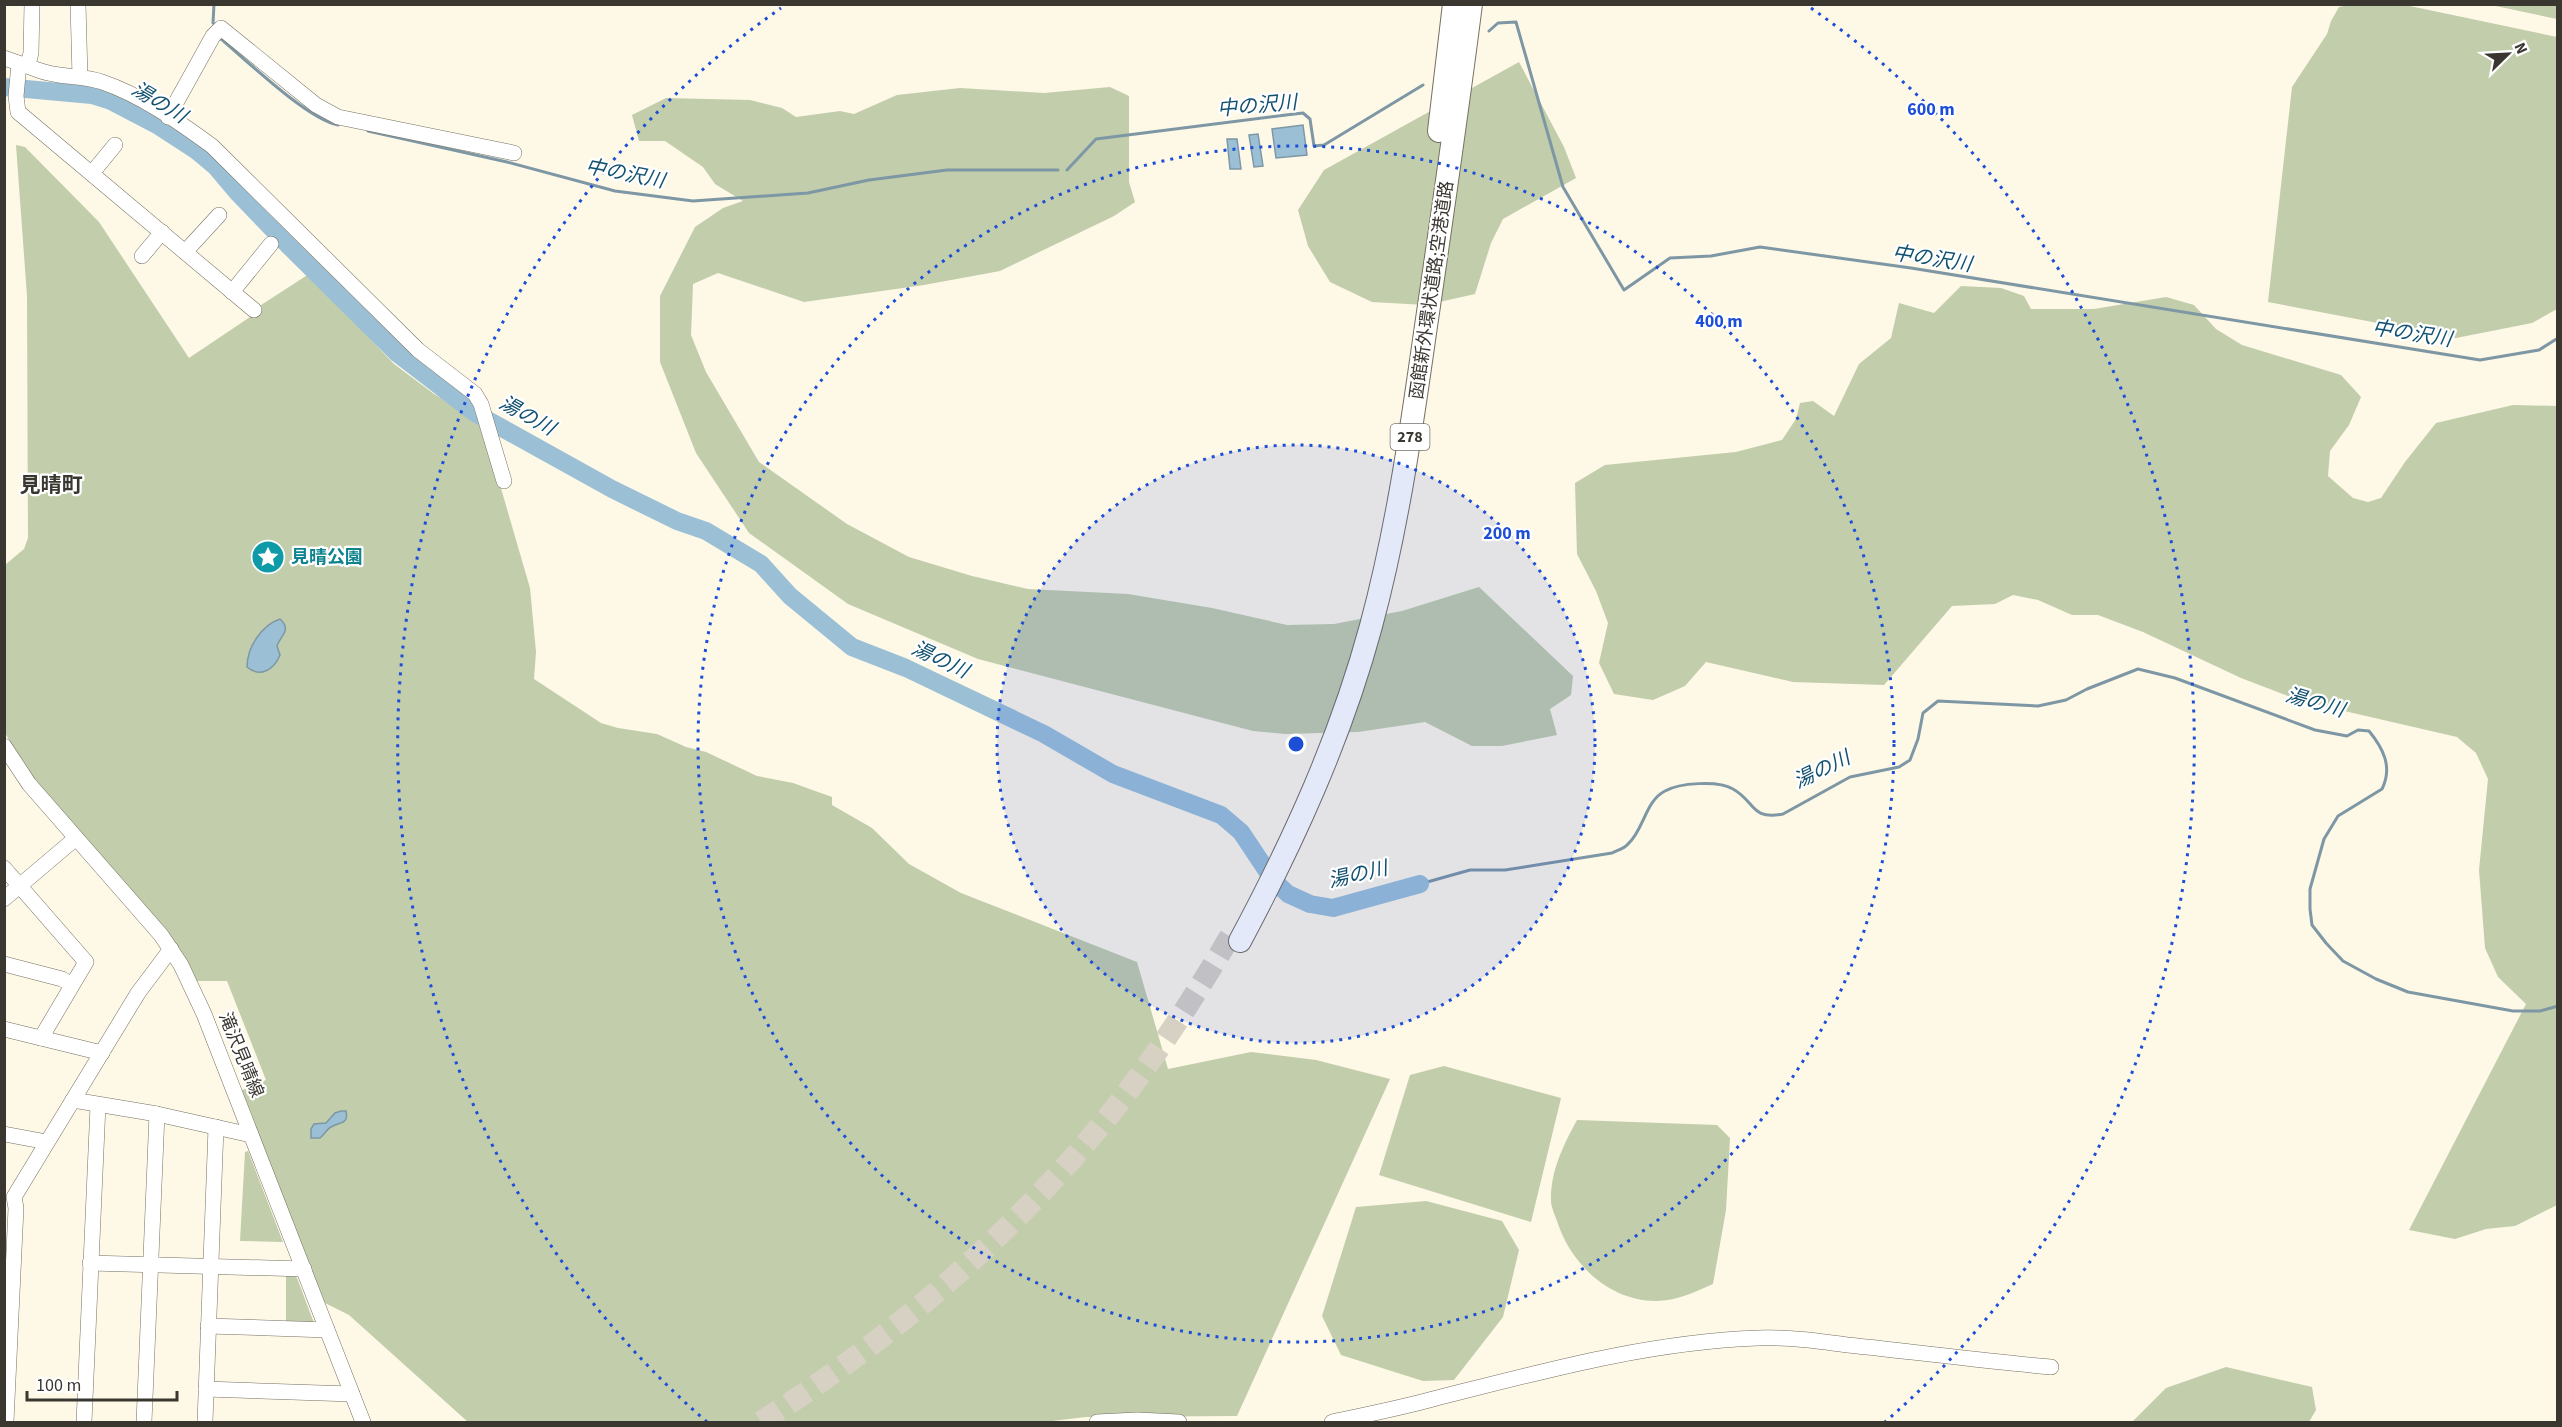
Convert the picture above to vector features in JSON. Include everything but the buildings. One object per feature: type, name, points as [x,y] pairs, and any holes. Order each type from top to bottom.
[{"type":"highway","name":"函館新外環状道路;空港道路","points":[[1281,852],[1342,693],[1381,553],[1403,414],[1454,4]]},
{"type":"highway","name":"函館新外環状道路;空港道路","points":[[1236,938],[1320,776],[1350,696],[1371,627],[1389,555],[1419,381],[1471,4]]},
{"type":"street","points":[[17,62],[31,53],[32,4]]},
{"type":"street","points":[[78,4],[80,77]]},
{"type":"street","points":[[168,117],[213,36],[221,28],[316,105],[338,117],[514,153]]},
{"type":"street","points":[[17,62],[39,70],[100,81],[122,90],[212,146],[418,350],[466,385],[481,404],[504,481]]},
{"type":"street","points":[[17,62],[18,112],[254,310]]},
{"type":"street","points":[[92,173],[116,145]]},
{"type":"street","points":[[185,252],[219,215]]},
{"type":"street","points":[[142,256],[162,232]]},
{"type":"street","points":[[232,292],[271,244]]},
{"type":"street","name":"滝沢見晴線","points":[[5,749],[29,784],[171,949],[192,985],[363,1422]]},
{"type":"street","points":[[4,899],[76,838]]},
{"type":"street","points":[[4,868],[86,963],[41,1038]]},
{"type":"street","points":[[6,1422],[16,1208],[9,1196],[47,1142],[138,993],[171,949]]},
{"type":"street","points":[[4,964],[62,979],[72,985]]},
{"type":"street","points":[[4,1029],[102,1053]]},
{"type":"street","points":[[73,1100],[157,1114],[251,1135]]},
{"type":"street","points":[[84,1422],[98,1105]]},
{"type":"street","points":[[144,1422],[157,1114]]},
{"type":"street","points":[[205,1422],[209,1266],[216,1127]]},
{"type":"street","points":[[4,1134],[47,1142]]},
{"type":"street","points":[[90,1263],[304,1269]]},
{"type":"street","points":[[207,1326],[327,1330]]},
{"type":"street","points":[[1332,1422],[1431,1400],[1566,1365],[1635,1351],[1736,1339],[1793,1338],[1987,1361],[2051,1366]]},
{"type":"street","points":[[206,1389],[352,1394]]},
{"type":"street","points":[[1097,1422],[1137,1420],[1179,1422]]},
{"type":"green space","points":[[2405,5],[2557,37],[2557,309],[2532,323],[2456,338],[2268,302],[2292,87],[2327,34],[2339,7]]},
{"type":"green space","points":[[2491,5],[2557,5],[2557,19]]},
{"type":"green space","points":[[1519,62],[1564,147],[1576,178],[1503,219],[1491,243],[1475,294],[1426,305],[1372,302],[1330,282],[1308,246],[1298,210],[1324,170]]},
{"type":"green space","points":[[1110,87],[1129,96],[1129,182],[1135,202],[1114,216],[1000,271],[924,285],[804,302],[718,273],[693,284],[691,335],[706,372],[759,462],[847,524],[909,557],[972,576],[1028,589],[1128,594],[1212,608],[1287,625],[1334,624],[1402,611],[1479,587],[1573,676],[1571,695],[1550,709],[1557,735],[1502,746],[1472,746],[1425,722],[1358,732],[1285,734],[1253,731],[978,659],[848,604],[749,533],[696,453],[660,362],[660,296],[695,227],[723,208],[743,201],[715,184],[703,167],[665,141],[639,141],[632,115],[666,98],[750,100],[782,108],[796,117],[840,111],[854,114],[897,95],[960,88],[1044,93]]},
{"type":"green space","points":[[16,145],[25,147],[99,222],[189,358],[250,317],[258,307],[309,274],[394,364],[434,394],[482,423],[530,588],[536,652],[534,679],[601,723],[657,734],[686,747],[706,752],[757,776],[793,783],[832,797],[832,805],[872,828],[909,864],[961,893],[1137,962],[1168,1069],[1251,1052],[1316,1060],[1390,1079],[1237,1416],[1086,1417],[1044,1422],[468,1422],[349,1315],[325,1303],[240,1091],[266,1080],[227,981],[197,981],[181,953],[24,766],[5,733],[5,565],[24,549],[28,538],[27,296]]},
{"type":"green space","points":[[1961,286],[2001,288],[2024,296],[2031,309],[2094,309],[2166,297],[2194,305],[2216,329],[2242,345],[2341,375],[2361,397],[2349,425],[2330,451],[2328,476],[2353,498],[2368,502],[2381,498],[2405,462],[2436,423],[2513,405],[2557,406],[2557,1205],[2515,1226],[2486,1229],[2455,1239],[2409,1230],[2526,1004],[2498,977],[2485,948],[2479,870],[2488,779],[2476,753],[2457,737],[2301,701],[2241,678],[2143,632],[2098,615],[2072,615],[2038,600],[2013,595],[1995,604],[1952,606],[1884,685],[1793,682],[1706,662],[1685,686],[1653,700],[1614,694],[1599,663],[1608,623],[1596,591],[1577,554],[1575,483],[1605,465],[1736,452],[1782,440],[1796,419],[1800,403],[1813,401],[1834,416],[1859,364],[1891,338],[1899,303],[1934,313]]},
{"type":"green space","points":[[1444,1066],[1561,1098],[1531,1222],[1379,1175],[1410,1075]]},
{"type":"green space","points":[[1577,1120],[1717,1125],[1730,1138],[1726,1210],[1713,1284],[1685,1296],[1671,1299],[1656,1301],[1639,1299],[1623,1295],[1608,1287],[1583,1266],[1564,1239],[1551,1202],[1555,1170],[1562,1149]]},
{"type":"green space","points":[[248,1151],[283,1242],[240,1241],[245,1152]]},
{"type":"green space","points":[[1426,1201],[1502,1221],[1519,1250],[1503,1317],[1454,1380],[1423,1381],[1341,1355],[1322,1316],[1356,1207]]},
{"type":"green space","points":[[286,1275],[294,1275],[297,1278],[314,1323],[286,1323]]},
{"type":"green space","points":[[2226,1367],[2312,1387],[2316,1410],[2309,1422],[2132,1422],[2166,1388]]},
{"type":"water","points":[[1303,125],[1307,155],[1276,158],[1272,129]]},
{"type":"water","points":[[1258,134],[1263,166],[1254,167],[1249,135]]},
{"type":"water","points":[[1227,139],[1237,139],[1241,169],[1230,169]]},
{"type":"water","points":[[280,619],[285,629],[277,646],[280,655],[274,665],[262,672],[247,667],[250,652],[257,638],[267,626]]},
{"type":"water","points":[[346,1111],[345,1121],[334,1125],[320,1138],[311,1138],[311,1129],[314,1124],[326,1123],[335,1113]]},
{"type":"waterway","name":"中の沢川","points":[[213,23],[214,4]]},
{"type":"waterway","name":"中の沢川","points":[[1489,31],[1498,23],[1516,22],[1563,187],[1624,290],[1670,258],[1711,256],[1760,247],[1911,268],[2480,360],[2539,350],[2558,338]]},
{"type":"waterway","name":"中の沢川","points":[[220,38],[294,101],[310,112],[338,125]]},
{"type":"waterway","name":"中の沢川","points":[[1067,170],[1096,139],[1303,113],[1310,119],[1314,146],[1324,145],[1423,85]]},
{"type":"waterway","name":"湯の川","points":[[4,87],[92,95],[111,101],[157,125],[197,151],[215,166],[288,245],[397,353],[475,413],[612,489],[677,521],[706,531],[761,564],[790,596],[852,647],[906,668],[1044,734],[1113,774],[1221,815],[1241,832],[1273,880],[1288,894],[1310,904],[1333,908],[1420,884]]},
{"type":"waterway","name":"中の沢川","points":[[368,131],[507,162],[615,191],[693,201],[808,193],[869,180],[947,170],[1058,170]]},
{"type":"waterway","name":"湯の川","points":[[1420,884],[1470,870],[1505,870],[1612,853],[1625,847],[1633,838],[1658,796],[1679,786],[1699,784],[1726,786],[1740,794],[1759,812],[1772,815],[1783,814],[1850,777],[1899,767],[1910,760],[1918,739],[1923,713],[1938,701],[2038,706],[2066,700],[2138,669],[2175,678],[2315,730],[2347,736],[2358,730],[2369,731],[2374,737],[2385,758],[2387,773],[2382,789],[2338,816],[2324,839],[2310,889],[2312,925],[2343,961],[2376,979],[2408,992],[2513,1011],[2540,1011],[2558,1006]]},
{"type":"tunnel","points":[[761,1422],[858,1355],[905,1318],[951,1280],[1037,1197],[1077,1154],[1131,1087],[1176,1023],[1231,935]]},
{"type":"place","name":"見晴公園","points":[[268,557]]},
{"type":"district","name":"見晴町","points":[[51,485]]}]
